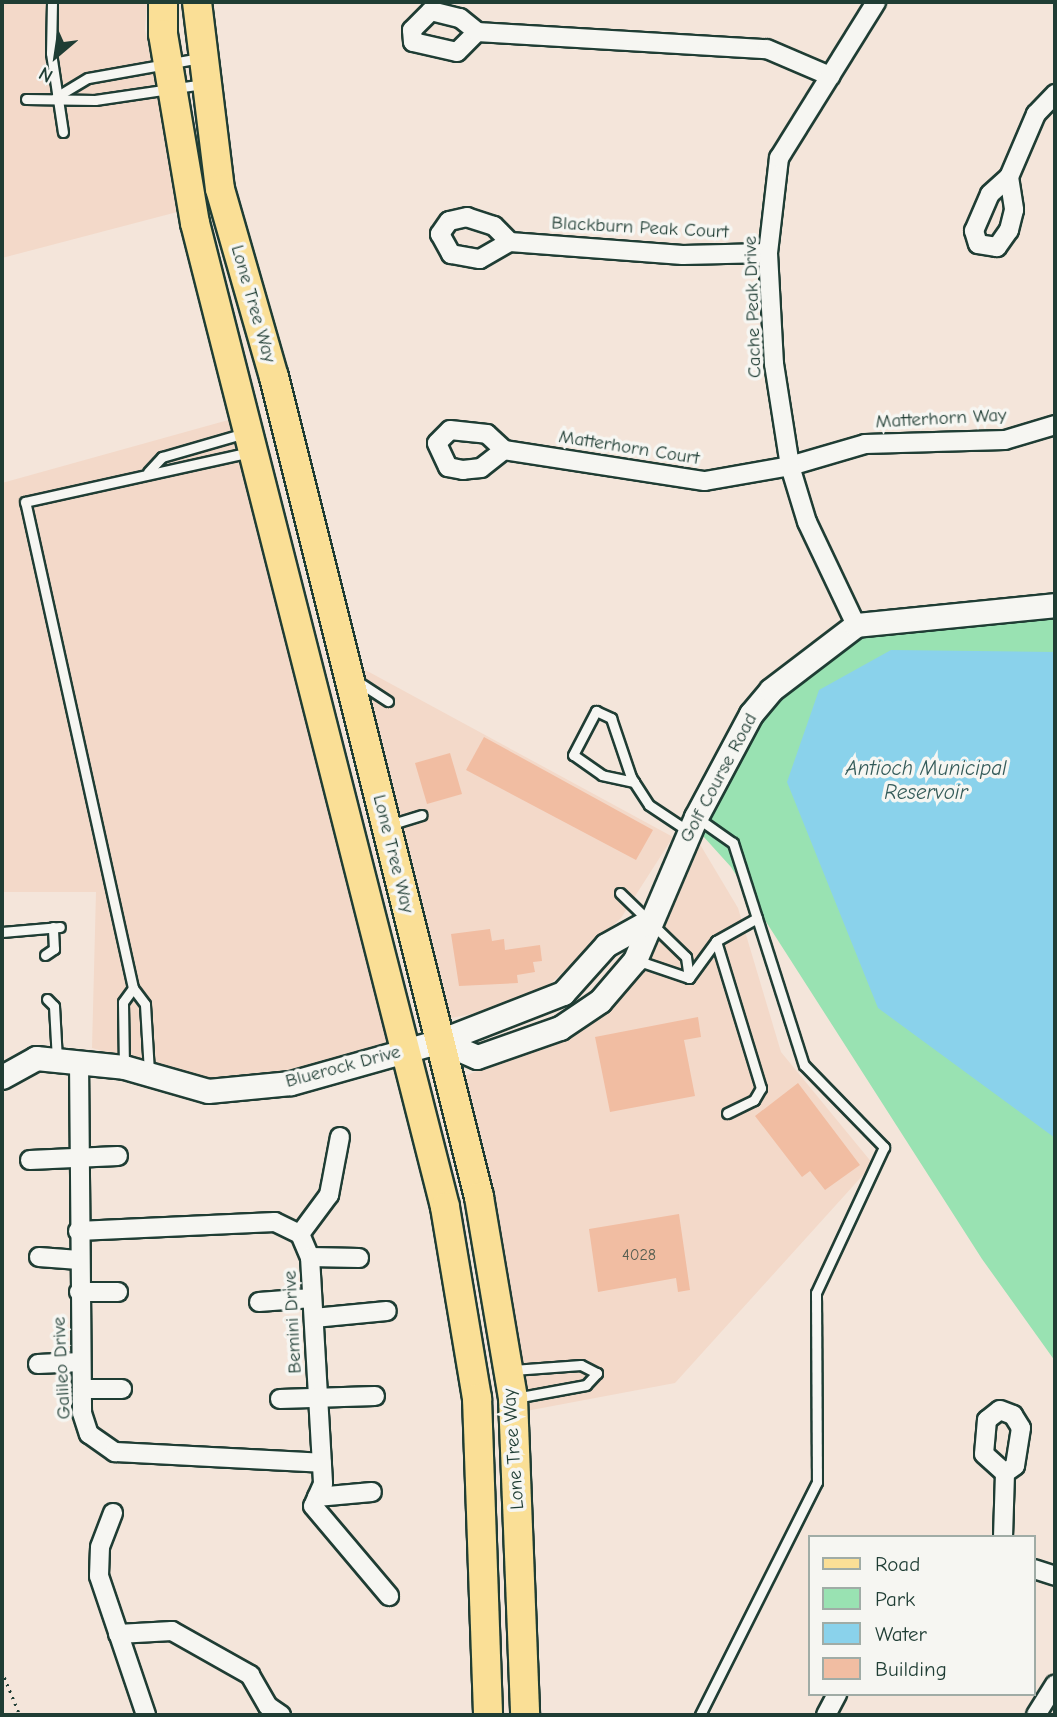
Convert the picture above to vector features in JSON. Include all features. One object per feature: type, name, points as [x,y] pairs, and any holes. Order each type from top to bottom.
[{"type":"main road","name":"Lone Tree Way","points":[[163,2],[170,76],[195,223],[252,441],[403,1051],[445,1206],[477,1398],[488,1715]]},
{"type":"main road","name":"Lone Tree Way","points":[[197,2],[203,71],[220,189],[349,676],[479,1196],[513,1398],[526,1715]]},
{"type":"street","name":"Cache Peak Drive","points":[[856,625],[807,522],[790,466],[774,364],[768,253],[779,158],[876,2]]},
{"type":"street","points":[[477,32],[767,48],[830,76]]},
{"type":"street","points":[[1009,177],[1037,114],[1055,94]]},
{"type":"street","name":"Blackburn Peak Court","points":[[510,242],[683,255],[768,253]]},
{"type":"street","name":"Matterhorn Way","points":[[790,466],[865,444],[1005,440],[1055,425]]},
{"type":"street","name":"Matterhorn Court","points":[[504,450],[705,481],[790,466]]},
{"type":"street","points":[[856,625],[1055,604]]},
{"type":"street","name":"Golf Course Road","points":[[440,1041],[477,1057],[560,1028],[600,1001],[635,960],[693,824],[751,714],[856,625]]},
{"type":"street","points":[[440,1041],[563,993],[606,945],[651,920]]},
{"type":"street","name":"Bluerock Drive","points":[[2,1077],[36,1058],[68,1060],[149,1072],[208,1091],[290,1083],[440,1041]]},
{"type":"street","name":"Galileo Drive","points":[[68,1060],[77,1159],[82,1388],[89,1434],[115,1452],[322,1463]]},
{"type":"street","points":[[78,1231],[275,1222],[300,1234],[329,1195],[340,1137]]},
{"type":"street","points":[[30,1160],[118,1156]]},
{"type":"street","name":"Bemini Drive","points":[[300,1234],[310,1257],[314,1318],[322,1463],[315,1502]]},
{"type":"street","points":[[39,1257],[79,1260]]},
{"type":"street","points":[[310,1257],[359,1258]]},
{"type":"street","points":[[79,1292],[118,1292]]},
{"type":"street","points":[[259,1302],[312,1298]]},
{"type":"street","points":[[314,1318],[387,1311]]},
{"type":"street","points":[[38,1364],[81,1362]]},
{"type":"street","points":[[82,1388],[122,1389]]},
{"type":"street","points":[[280,1399],[318,1395],[375,1396]]},
{"type":"street","points":[[1003,1535],[1005,1473]]},
{"type":"street","points":[[372,1492],[315,1502],[389,1596]]},
{"type":"street","points":[[113,1513],[100,1547],[99,1576],[146,1715]]},
{"type":"street","points":[[1036,1570],[1055,1576]]},
{"type":"street","points":[[118,1634],[172,1631],[250,1675],[271,1712]]},
{"type":"street","points":[[1036,1715],[1055,1684]]},
{"type":"street","points":[[826,1715],[835,1696]]},
{"type":"lane","points":[[52,2],[56,97],[63,132]]},
{"type":"lane","points":[[56,97],[88,78],[170,76],[203,71]]},
{"type":"lane","points":[[26,99],[56,97],[95,100],[170,76],[203,71]]},
{"type":"lane","points":[[148,472],[162,457],[252,441]]},
{"type":"lane","points":[[149,1072],[145,1004],[134,988],[25,502],[148,472],[252,441]]},
{"type":"lane","points":[[349,676],[388,701]]},
{"type":"lane","points":[[634,782],[602,775],[573,755],[596,711],[611,718],[621,737],[634,782],[649,805],[733,843],[804,1065],[884,1147],[816,1293],[817,1482],[700,1715]]},
{"type":"lane","points":[[386,826],[421,815]]},
{"type":"lane","points":[[620,893],[651,920],[686,957],[689,978]]},
{"type":"lane","points":[[689,978],[716,941],[757,918]]},
{"type":"lane","points":[[2,932],[57,927],[54,953]]},
{"type":"lane","points":[[716,941],[761,1088],[754,1100],[727,1113]]},
{"type":"lane","points":[[635,960],[689,978]]},
{"type":"lane","points":[[124,1067],[124,1002],[134,988]]},
{"type":"lane","points":[[54,1002],[68,1060]]},
{"type":"lane","points":[[508,1370],[581,1365],[597,1373],[586,1385],[513,1398]]},
{"type":"path","points":[[2,1671],[20,1715]]},
{"type":"shaded area","points":[[2,2],[147,2],[145,30],[181,211],[2,258]]},
{"type":"shaded area","points":[[232,419],[392,1048],[254,1083],[185,1075],[92,1048],[96,892],[2,892],[2,483]]},
{"type":"shaded area","points":[[358,666],[673,837],[621,918],[531,1002],[446,1019]]},
{"type":"shaded area","points":[[698,841],[738,908],[781,1052],[873,1164],[675,1383],[526,1411],[465,1076],[535,1047],[622,993],[655,942]]},
{"type":"green space","points":[[1055,605],[1055,1361],[982,1259],[731,867],[693,825],[751,714],[856,625]]},
{"type":"water","name":"Antioch Municipal Reservoir","points":[[891,650],[1055,652],[1055,1138],[878,1008],[787,782],[819,690]]},
{"type":"building","points":[[484,737],[653,830],[636,860],[466,770]]},
{"type":"building","points":[[450,753],[462,794],[427,804],[415,763]]},
{"type":"building","points":[[490,929],[492,941],[504,939],[505,950],[540,945],[542,961],[533,962],[535,972],[517,975],[518,983],[459,986],[451,934]]},
{"type":"building","points":[[698,1017],[701,1037],[684,1040],[695,1096],[610,1112],[595,1037]]},
{"type":"building","points":[[798,1083],[860,1165],[825,1190],[810,1171],[802,1177],[755,1116]]},
{"type":"building","points":[[679,1214],[690,1290],[678,1292],[676,1278],[598,1292],[589,1229]]}]
